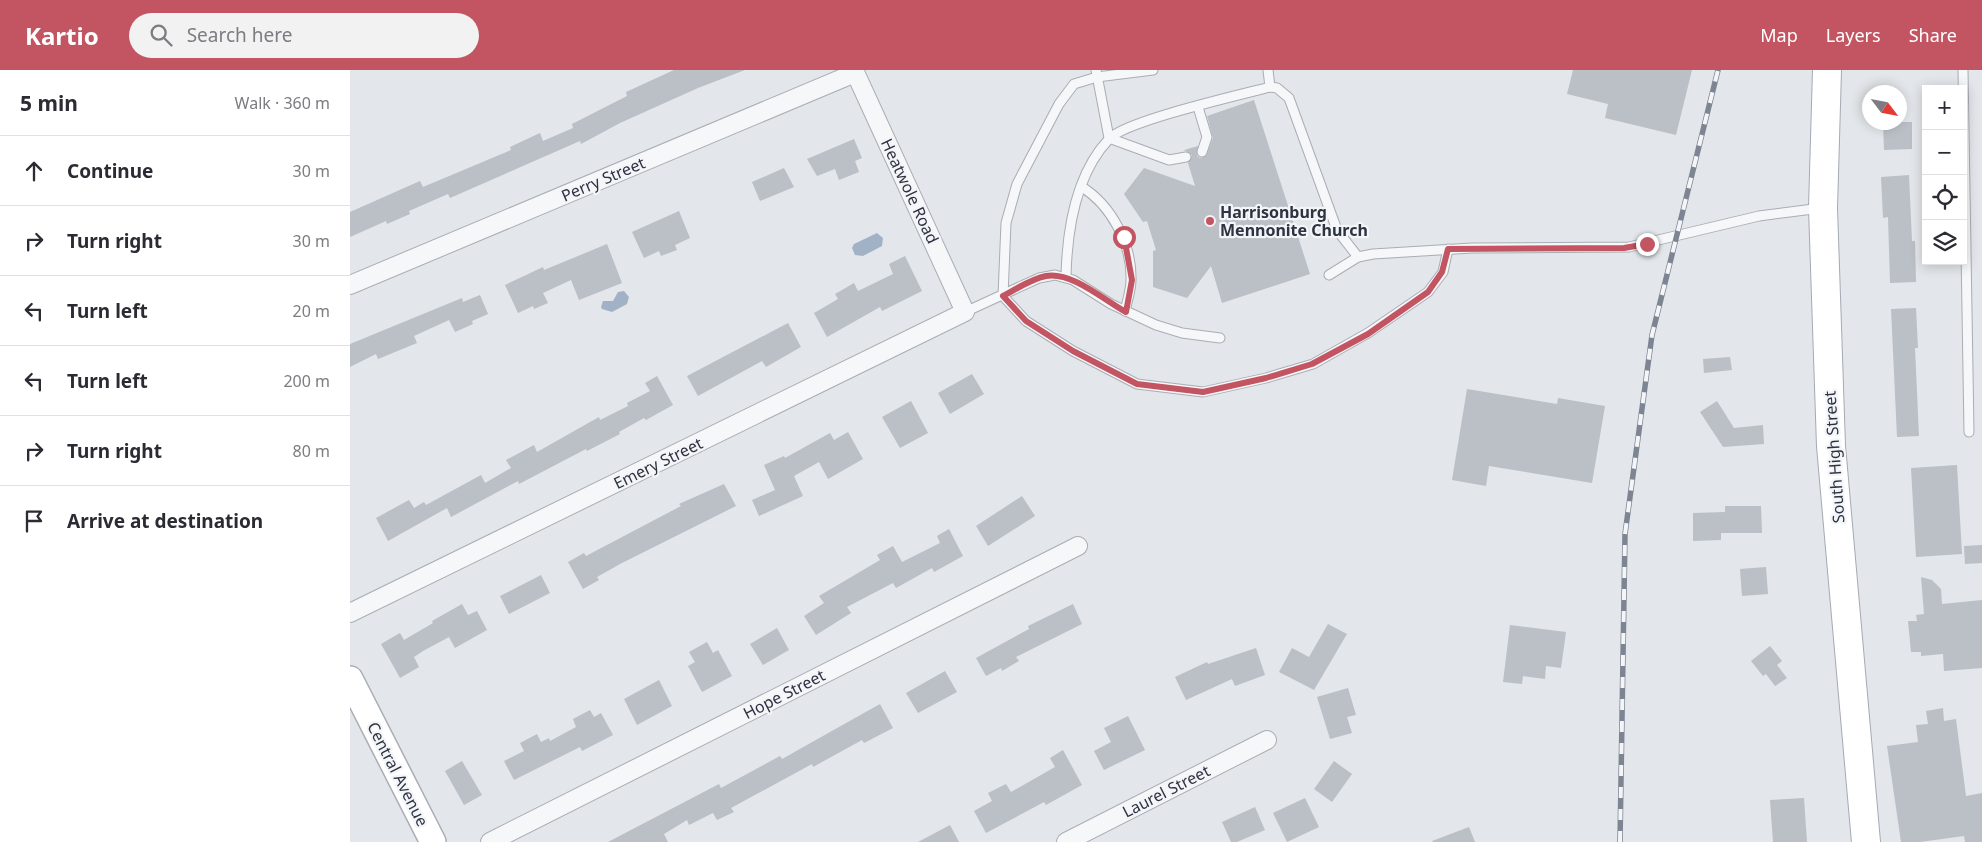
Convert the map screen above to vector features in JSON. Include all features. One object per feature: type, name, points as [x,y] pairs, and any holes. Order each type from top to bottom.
[{"type":"main road","name":"South High Street","points":[[1827,70],[1823,208],[1831,446],[1866,842]]},
{"type":"street","name":"Perry Street","points":[[350,284],[855,71]]},
{"type":"street","name":"Heatwole Road","points":[[855,71],[965,312]]},
{"type":"street","name":"Emery Street","points":[[350,614],[965,312]]},
{"type":"street","name":"Hope Street","points":[[490,842],[1078,546]]},
{"type":"street","name":"Central Avenue","points":[[350,679],[433,842]]},
{"type":"street","name":"Laurel Street","points":[[1066,842],[1267,740]]},
{"type":"lane","points":[[1153,70],[1096,74],[1074,84],[1059,104],[1017,184],[1006,223],[1003,296],[1034,326],[1073,351],[1137,384],[1203,392],[1266,378],[1312,364],[1368,334],[1428,292],[1442,272],[1448,249]]},
{"type":"lane","points":[[1268,70],[1270,87]]},
{"type":"lane","points":[[1963,70],[1969,432]]},
{"type":"lane","points":[[1096,74],[1109,138]]},
{"type":"lane","points":[[1066,277],[1068,230],[1091,164],[1109,138],[1135,124],[1270,87],[1277,88],[1289,98],[1337,230],[1358,257]]},
{"type":"lane","points":[[1198,108],[1207,137],[1202,152]]},
{"type":"lane","points":[[1109,138],[1169,160],[1186,158]]},
{"type":"lane","points":[[1082,187],[1105,206],[1124,237],[1132,280],[1126,312]]},
{"type":"lane","points":[[1329,275],[1358,257],[1373,254],[1448,249],[1629,247],[1760,216],[1823,208]]},
{"type":"lane","points":[[965,312],[1039,278],[1055,275],[1066,277],[1126,312],[1172,331],[1220,338]]},
{"type":"water","points":[[877,233],[883,238],[882,246],[863,256],[855,255],[852,248],[854,244]]},
{"type":"water","points":[[624,291],[629,297],[627,304],[612,312],[602,309],[603,301],[613,301],[618,292]]},
{"type":"building","points":[[674,70],[745,70],[698,88],[620,123],[581,144],[580,141],[450,198],[448,194],[409,211],[410,214],[387,224],[386,221],[350,237],[350,212],[420,181],[423,187],[511,150],[510,147],[540,133],[543,141],[573,128],[572,124],[627,96],[626,92]]},
{"type":"building","points":[[1573,70],[1692,70],[1676,135],[1605,118],[1608,104],[1567,94]]},
{"type":"building","points":[[1254,100],[1310,274],[1222,303],[1211,266],[1187,298],[1153,287],[1153,251],[1156,250],[1147,221],[1143,222],[1124,194],[1144,168],[1195,186],[1188,163],[1192,155],[1184,150],[1198,146],[1197,156],[1200,158],[1206,156],[1213,138],[1207,116]]},
{"type":"building","points":[[1907,122],[1912,122],[1912,149],[1884,150],[1883,130],[1907,130]]},
{"type":"building","points":[[854,139],[862,158],[855,161],[859,172],[839,180],[835,169],[817,176],[807,159]]},
{"type":"building","points":[[784,168],[794,187],[760,201],[752,182]]},
{"type":"building","points":[[1909,175],[1912,241],[1915,241],[1916,282],[1890,283],[1888,217],[1883,218],[1881,177]]},
{"type":"building","points":[[679,211],[690,238],[675,245],[677,250],[661,256],[659,251],[644,258],[632,232]]},
{"type":"building","points":[[607,244],[622,283],[579,300],[571,280],[543,293],[548,303],[534,309],[533,306],[518,313],[505,285],[543,267],[544,270]]},
{"type":"building","points":[[905,256],[922,291],[882,311],[880,307],[827,337],[814,313],[838,299],[835,294],[854,283],[858,291],[893,274],[889,264]]},
{"type":"building","points":[[480,295],[488,314],[472,321],[473,324],[455,332],[449,320],[414,336],[417,343],[378,359],[376,354],[350,367],[350,344],[462,298],[463,302]]},
{"type":"building","points":[[1916,308],[1918,348],[1915,348],[1919,436],[1897,437],[1891,309]]},
{"type":"building","points":[[788,323],[801,347],[766,367],[762,361],[698,396],[687,376]]},
{"type":"building","points":[[1730,357],[1732,370],[1704,373],[1703,359]]},
{"type":"building","points":[[972,374],[984,394],[950,414],[938,393]]},
{"type":"building","points":[[657,376],[673,405],[646,420],[644,418],[619,432],[620,434],[587,451],[586,449],[519,484],[518,481],[451,517],[447,508],[388,541],[376,518],[409,500],[414,508],[424,502],[426,505],[481,475],[485,483],[511,468],[506,460],[534,445],[537,452],[599,417],[600,420],[628,406],[627,403],[650,391],[645,383]]},
{"type":"building","points":[[1467,389],[1557,404],[1558,398],[1605,406],[1592,483],[1489,466],[1486,486],[1452,480]]},
{"type":"building","points":[[911,401],[928,433],[900,448],[882,417]]},
{"type":"building","points":[[1717,401],[1734,428],[1763,425],[1764,444],[1723,447],[1700,412]]},
{"type":"building","points":[[848,432],[863,459],[828,479],[819,462],[794,476],[803,496],[759,516],[752,500],[775,490],[764,465],[784,456],[785,458],[830,433],[834,440]]},
{"type":"building","points":[[1957,465],[1962,554],[1916,557],[1911,468]]},
{"type":"building","points":[[724,484],[736,506],[620,564],[597,577],[599,580],[583,589],[568,562],[584,553],[586,556],[681,506],[679,504]]},
{"type":"building","points":[[1022,496],[1035,516],[988,546],[976,526]]},
{"type":"building","points":[[1725,506],[1761,506],[1762,533],[1721,533],[1721,540],[1693,541],[1693,513],[1725,512]]},
{"type":"building","points":[[949,529],[963,556],[934,572],[932,568],[896,588],[893,583],[847,607],[851,613],[816,635],[804,616],[824,603],[819,596],[880,560],[877,555],[893,546],[902,562],[940,543],[937,536]]},
{"type":"building","points":[[1982,545],[1982,563],[1965,564],[1964,546]]},
{"type":"building","points":[[1766,567],[1768,594],[1742,596],[1740,569]]},
{"type":"building","points":[[541,575],[550,593],[509,614],[500,596]]},
{"type":"building","points":[[1921,577],[1932,580],[1941,589],[1942,604],[1982,600],[1982,668],[1944,671],[1943,654],[1921,656],[1921,652],[1911,652],[1908,621],[1917,621],[1916,615],[1924,614]]},
{"type":"building","points":[[462,604],[468,615],[477,611],[487,630],[455,648],[449,637],[423,651],[414,657],[419,667],[400,678],[381,644],[400,633],[404,640]]},
{"type":"building","points":[[1073,604],[1082,624],[1016,657],[1019,661],[1002,671],[1001,668],[986,676],[976,658],[1029,629],[1028,626]]},
{"type":"building","points":[[1328,624],[1347,634],[1314,690],[1279,672],[1292,648],[1309,657]]},
{"type":"building","points":[[1510,625],[1566,632],[1561,668],[1546,666],[1545,679],[1523,676],[1522,684],[1503,682]]},
{"type":"building","points":[[777,628],[789,650],[763,665],[750,644]]},
{"type":"building","points":[[707,642],[713,653],[718,650],[732,676],[702,692],[688,666],[695,662],[689,652]]},
{"type":"building","points":[[1770,646],[1782,661],[1777,665],[1787,678],[1775,686],[1766,674],[1763,676],[1751,661]]},
{"type":"building","points":[[1256,648],[1265,675],[1235,686],[1232,679],[1186,700],[1175,677],[1207,662],[1208,664]]},
{"type":"building","points":[[945,671],[957,692],[918,713],[906,693]]},
{"type":"building","points":[[659,680],[672,706],[637,725],[624,699]]},
{"type":"building","points":[[1348,688],[1356,715],[1347,717],[1352,733],[1330,739],[1317,697]]},
{"type":"building","points":[[880,704],[893,728],[864,743],[862,740],[813,767],[812,764],[731,808],[734,812],[717,820],[713,813],[689,825],[687,820],[664,834],[668,842],[608,842],[719,784],[721,788],[780,756],[782,759]]},
{"type":"building","points":[[1943,708],[1944,721],[1956,719],[1966,796],[1982,793],[1982,842],[1965,842],[1964,836],[1920,842],[1901,842],[1887,746],[1918,742],[1916,725],[1928,724],[1926,711]]},
{"type":"building","points":[[590,710],[594,717],[601,713],[613,735],[582,751],[580,747],[514,780],[504,761],[524,751],[520,743],[537,734],[541,742],[549,738],[550,741],[576,727],[573,719]]},
{"type":"building","points":[[1128,716],[1145,750],[1104,770],[1094,751],[1111,742],[1104,728]]},
{"type":"building","points":[[1063,750],[1082,785],[1046,805],[1044,802],[986,833],[974,811],[992,801],[988,793],[1006,784],[1011,792],[1055,767],[1050,758]]},
{"type":"building","points":[[462,761],[482,795],[464,805],[445,771]]},
{"type":"building","points":[[1334,761],[1352,774],[1332,802],[1314,789]]},
{"type":"building","points":[[1305,798],[1319,827],[1287,842],[1273,813]]},
{"type":"building","points":[[1804,798],[1807,842],[1773,842],[1770,800]]},
{"type":"building","points":[[1255,807],[1265,830],[1237,842],[1231,842],[1222,822]]},
{"type":"building","points":[[950,825],[959,842],[918,842]]},
{"type":"building","points":[[1469,827],[1475,842],[1432,841]]},
{"type":"railway","points":[[1620,842],[1625,534],[1652,335],[1718,70]]},
{"type":"place","name":"Harrisonburg Mennonite Church","points":[[1210,221]]},
{"type":"route","points":[[1124,237],[1132,280],[1126,312],[1073,280],[1055,275],[1039,278],[1003,296],[1026,321],[1073,351],[1137,384],[1203,392],[1266,378],[1312,364],[1368,334],[1428,292],[1442,272],[1448,249],[1624,248],[1647,244]]}]
